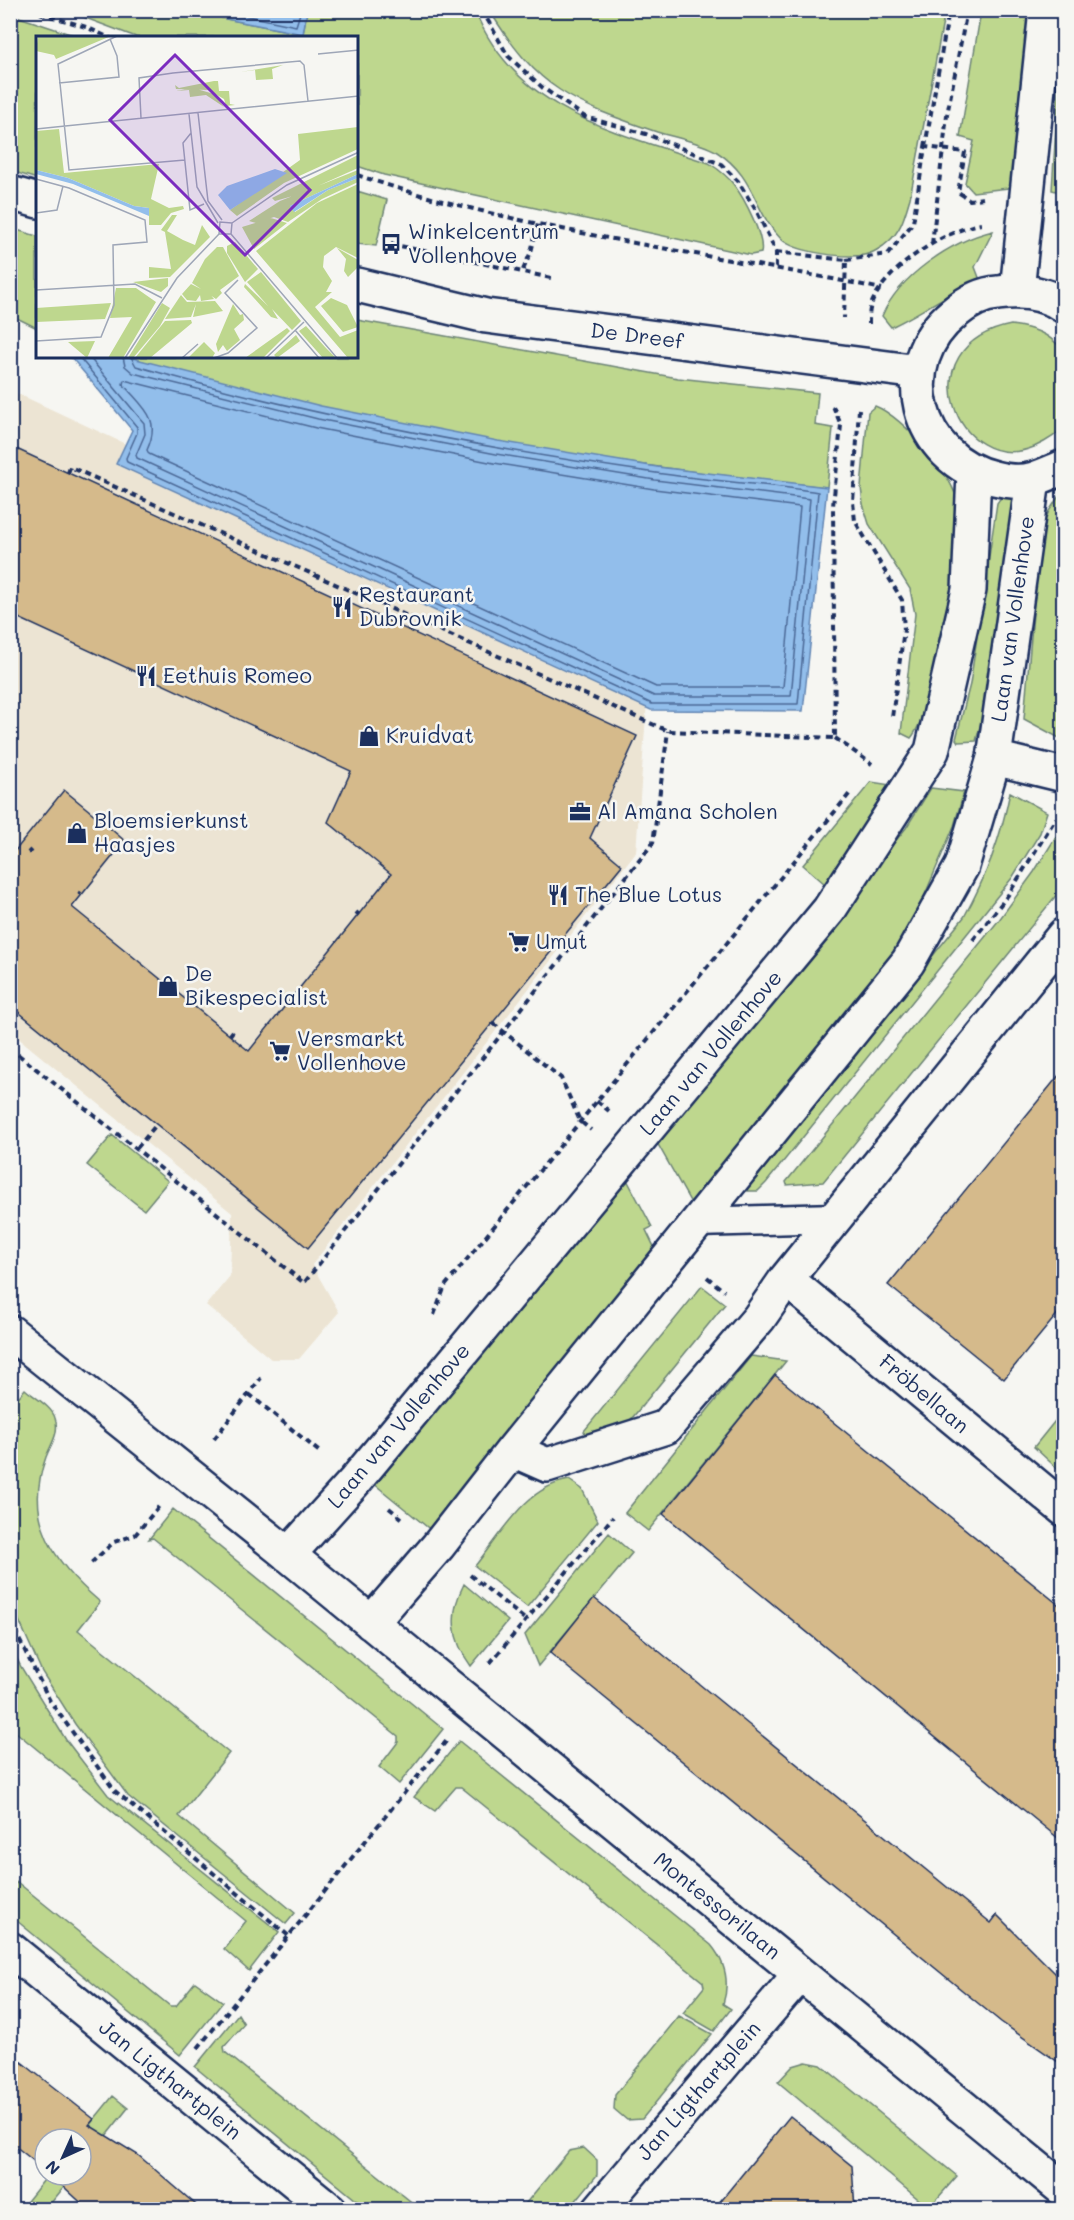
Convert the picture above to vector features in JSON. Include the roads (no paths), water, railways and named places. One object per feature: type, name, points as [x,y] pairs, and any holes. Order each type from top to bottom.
[{"type":"street","points":[[1017,291],[1046,10]]},
{"type":"street","points":[[10,193],[36,200]]},
{"type":"street","name":"De Dreef","points":[[358,285],[486,316],[919,372]]},
{"type":"street","points":[[1064,306],[1034,293],[1017,291],[988,294],[965,304],[942,322],[926,345],[919,372],[920,404],[930,434],[952,459],[974,473],[1007,481],[1033,480],[1064,467]]},
{"type":"street","name":"Laan van Vollenhove","points":[[288,1555],[355,1481],[829,910],[932,751],[969,590],[974,473]]},
{"type":"street","name":"Laan van Vollenhove","points":[[371,1623],[438,1546],[908,962],[962,866],[994,758],[1033,480]]},
{"type":"street","points":[[994,758],[1064,775]]},
{"type":"street","points":[[513,1450],[548,1465],[666,1427],[759,1318],[786,1279],[1064,935]]},
{"type":"street","name":"Fröbellaan","points":[[786,1279],[1064,1509]]},
{"type":"street","points":[[10,1332],[371,1623]]},
{"type":"street","name":"Montessorilaan","points":[[371,1623],[1064,2190]]},
{"type":"street","name":"Jan Ligthartplein","points":[[10,1949],[330,2210]]},
{"type":"street","name":"Jan Ligthartplein","points":[[599,2210],[800,1974]]},
{"type":"lane","points":[[697,1222],[836,1218]]},
{"type":"water","points":[[202,11],[307,11],[303,34],[226,19]]},
{"type":"water","points":[[72,358],[132,358],[321,406],[498,441],[657,467],[827,487],[803,711],[651,710],[116,464],[132,430]]},
{"type":"place","name":"Winkelcentrum Vollenhove","points":[[391,244]]},
{"type":"place","name":"Restaurant Dubrovnik","points":[[342,607]]},
{"type":"place","name":"Eethuis Romeo","points":[[146,676]]},
{"type":"place","name":"Kruidvat","points":[[369,736]]},
{"type":"place","name":"Al Amana Scholen","points":[[580,812]]},
{"type":"place","name":"Bloemsierkunst Haasjes","points":[[77,833]]},
{"type":"place","name":"The Blue Lotus","points":[[558,895]]},
{"type":"place","name":"Umut","points":[[519,942]]},
{"type":"place","name":"De Bikespecialist","points":[[168,986]]},
{"type":"place","name":"Versmarkt Vollenhove","points":[[280,1051]]}]
